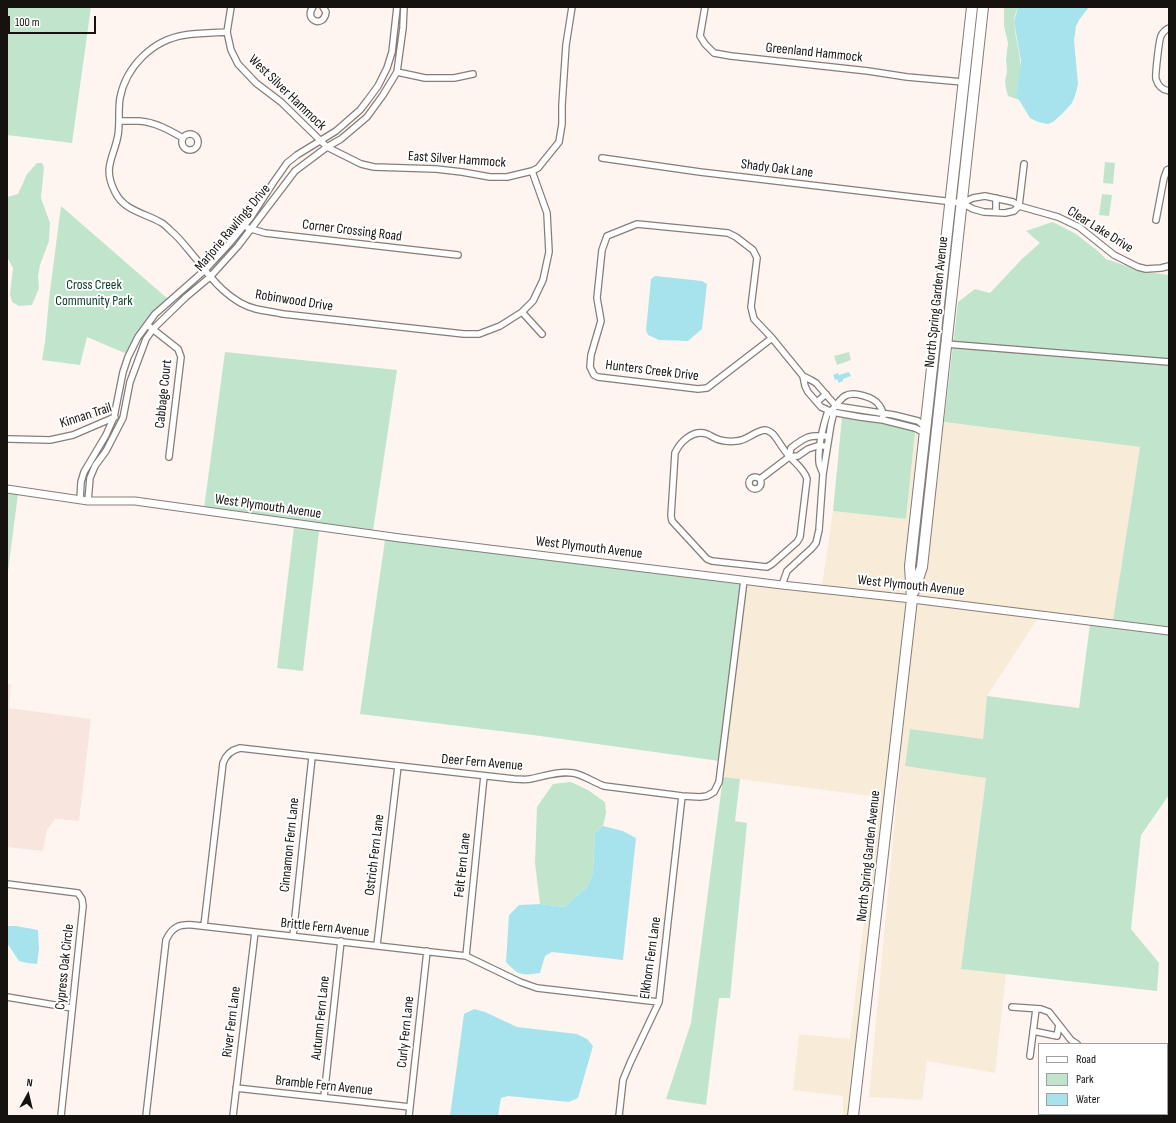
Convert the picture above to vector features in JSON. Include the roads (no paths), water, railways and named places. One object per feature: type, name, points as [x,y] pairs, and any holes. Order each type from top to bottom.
[{"type":"highway","name":"North Spring Garden Avenue","points":[[853,1116],[912,599],[910,566],[972,7]]},
{"type":"highway","name":"North Spring Garden Avenue","points":[[912,599],[922,566],[983,7]]},
{"type":"highway","points":[[927,408],[932,423],[937,429]]},
{"type":"highway","points":[[925,430],[929,429],[931,432],[935,446]]},
{"type":"street","name":"West Silver Hammock","points":[[231,7],[227,32],[231,50],[238,64],[246,73],[281,102],[327,147]]},
{"type":"street","points":[[313,7],[310,11],[310,16],[317,21],[321,21],[325,17],[326,12],[323,7]]},
{"type":"street","name":"Marjorie Rawlings Drive","points":[[80,500],[81,482],[84,472],[106,435],[114,417],[122,378],[134,342],[155,314],[204,270],[244,226],[272,183],[287,164],[297,155],[336,131],[360,110],[378,86],[387,68],[392,52],[397,7]]},
{"type":"street","name":"Marjorie Rawlings Drive","points":[[88,501],[89,483],[92,472],[106,451],[123,418],[130,382],[146,339],[153,329],[186,297],[210,277],[238,246],[295,171],[327,147],[341,140],[367,117],[397,72],[403,28],[404,7]]},
{"type":"street","name":"East Silver Hammock","points":[[327,147],[361,164],[374,167],[436,169],[490,177],[507,177],[532,171],[538,168],[559,142],[562,124],[566,45],[572,7]]},
{"type":"street","name":"Greenland Hammock","points":[[705,7],[700,36],[705,44],[714,53],[868,71],[907,78],[963,82]]},
{"type":"street","points":[[1169,28],[1167,28],[1160,37],[1155,78],[1159,86],[1169,91]]},
{"type":"street","name":"Robinwood Drive","points":[[227,32],[184,35],[166,40],[152,48],[139,59],[125,80],[120,100],[120,121],[117,144],[109,167],[111,185],[119,200],[133,211],[161,223],[180,238],[210,277],[226,292],[246,305],[256,309],[291,315],[464,334],[479,334],[500,326],[522,312],[533,301],[543,280],[549,252],[547,212],[532,171]]},
{"type":"street","points":[[397,72],[425,78],[454,78],[472,74]]},
{"type":"street","points":[[120,121],[139,121],[152,124],[166,128],[183,138]]},
{"type":"street","name":"Shady Oak Lane","points":[[602,158],[700,172],[950,201]]},
{"type":"street","points":[[1019,206],[1024,164]]},
{"type":"street","points":[[1156,220],[1164,178],[1167,170],[1169,169]]},
{"type":"street","name":"Clear Lake Drive","points":[[962,203],[973,198],[985,196],[1013,202],[1019,206],[1058,217],[1079,227],[1114,255],[1138,267],[1146,269],[1169,266]]},
{"type":"street","points":[[996,198],[996,212]]},
{"type":"street","name":"Clear Lake Drive","points":[[950,201],[962,203],[973,209],[984,212],[1005,213],[1014,211],[1019,206]]},
{"type":"street","name":"Hunters Creek Drive","points":[[772,338],[707,388],[703,389],[598,377],[594,375],[591,371],[590,362],[601,321],[597,298],[602,250],[607,236],[637,224],[728,233],[736,237],[753,250],[757,258],[751,307],[754,319],[772,338],[803,376],[808,392],[821,407],[832,412],[882,420],[925,430]]},
{"type":"street","name":"Corner Crossing Road","points":[[244,226],[265,233],[458,255]]},
{"type":"street","points":[[522,312],[542,334]]},
{"type":"street","name":"Cabbage Court","points":[[146,324],[178,349],[181,357],[169,457]]},
{"type":"street","points":[[946,344],[1169,362]]},
{"type":"street","name":"Hunters Creek Drive","points":[[803,376],[816,383],[836,406]]},
{"type":"street","points":[[817,402],[826,394]]},
{"type":"street","points":[[823,474],[819,463],[820,446],[827,414],[832,412],[843,397],[848,394],[863,395],[877,402],[883,413],[882,420]]},
{"type":"street","points":[[836,406],[883,413],[918,421],[925,430]]},
{"type":"street","points":[[782,585],[787,571],[816,543],[819,530],[823,474],[833,416],[832,412]]},
{"type":"street","name":"Kinnan Trail","points":[[9,439],[50,440],[73,435],[114,417],[123,418]]},
{"type":"street","points":[[768,430],[772,433],[789,457],[804,472],[806,479],[800,537],[797,542],[767,567],[712,561],[707,559],[672,521],[670,516],[675,453],[681,444],[691,435],[696,433],[704,433],[709,434],[716,439],[736,441],[758,431],[768,430]]},
{"type":"street","points":[[789,457],[791,448],[805,438],[813,436],[829,436]]},
{"type":"street","points":[[808,437],[811,448]]},
{"type":"street","points":[[760,479],[789,457],[798,456],[811,448],[828,446]]},
{"type":"street","name":"West Plymouth Avenue","points":[[7,489],[88,501],[135,501],[400,538],[1169,631]]},
{"type":"street","name":"Deer Fern Avenue","points":[[204,926],[223,763],[225,757],[230,752],[240,748],[514,779],[529,779],[553,773],[574,773],[604,786],[692,797],[707,796],[714,792],[719,782],[744,580]]},
{"type":"street","name":"Cinnamon Fern Lane","points":[[293,936],[312,757]]},
{"type":"street","name":"Ostrich Fern Lane","points":[[377,946],[398,766]]},
{"type":"street","name":"Felt Fern Lane","points":[[466,956],[484,776]]},
{"type":"street","name":"Elkhorn Fern Lane","points":[[619,1116],[623,1080],[659,1002],[682,796]]},
{"type":"street","name":"Cypress Oak Circle","points":[[7,884],[78,894],[82,899],[83,906],[61,1116]]},
{"type":"street","name":"Brittle Fern Avenue","points":[[146,1116],[166,940],[169,932],[183,924],[466,956],[520,982],[537,988],[659,1002]]},
{"type":"street","name":"River Fern Lane","points":[[234,1116],[255,932]]},
{"type":"street","name":"Autumn Fern Lane","points":[[324,1097],[341,941]]},
{"type":"street","name":"Curly Fern Lane","points":[[409,1116],[427,951]]},
{"type":"street","points":[[7,997],[72,1008]]},
{"type":"street","points":[[1012,1007],[1036,1009],[1049,1012],[1071,1040],[1076,1043]]},
{"type":"street","points":[[1030,1056],[1036,1009]]},
{"type":"street","points":[[1033,1031],[1057,1036],[1059,1025]]},
{"type":"street","name":"Bramble Fern Avenue","points":[[236,1088],[410,1108]]},
{"type":"water","points":[[1018,7],[1089,7],[1076,26],[1074,40],[1078,84],[1075,96],[1072,103],[1062,114],[1053,122],[1048,124],[1038,122],[1030,118],[1016,95],[1021,61],[1014,22]]},
{"type":"water","points":[[655,276],[702,281],[707,284],[702,329],[688,341],[659,340],[648,335],[646,330],[651,279]]},
{"type":"water","points":[[849,372],[851,376],[843,379],[843,381],[839,383],[837,379],[835,380],[833,375],[838,373],[839,375]]},
{"type":"water","points":[[603,826],[623,831],[636,838],[623,960],[552,952],[545,956],[540,973],[520,974],[506,962],[509,915],[519,905],[540,904],[564,907],[587,887],[593,873],[595,833]]},
{"type":"water","points":[[7,926],[38,930],[39,949],[37,964],[19,961],[7,943]]},
{"type":"water","points":[[474,1009],[485,1012],[517,1027],[577,1034],[587,1039],[593,1046],[578,1098],[569,1102],[508,1096],[501,1098],[498,1116],[450,1116],[464,1014]]},
{"type":"park label","name":"Cross Creek Community Park","points":[[94,294]]}]
